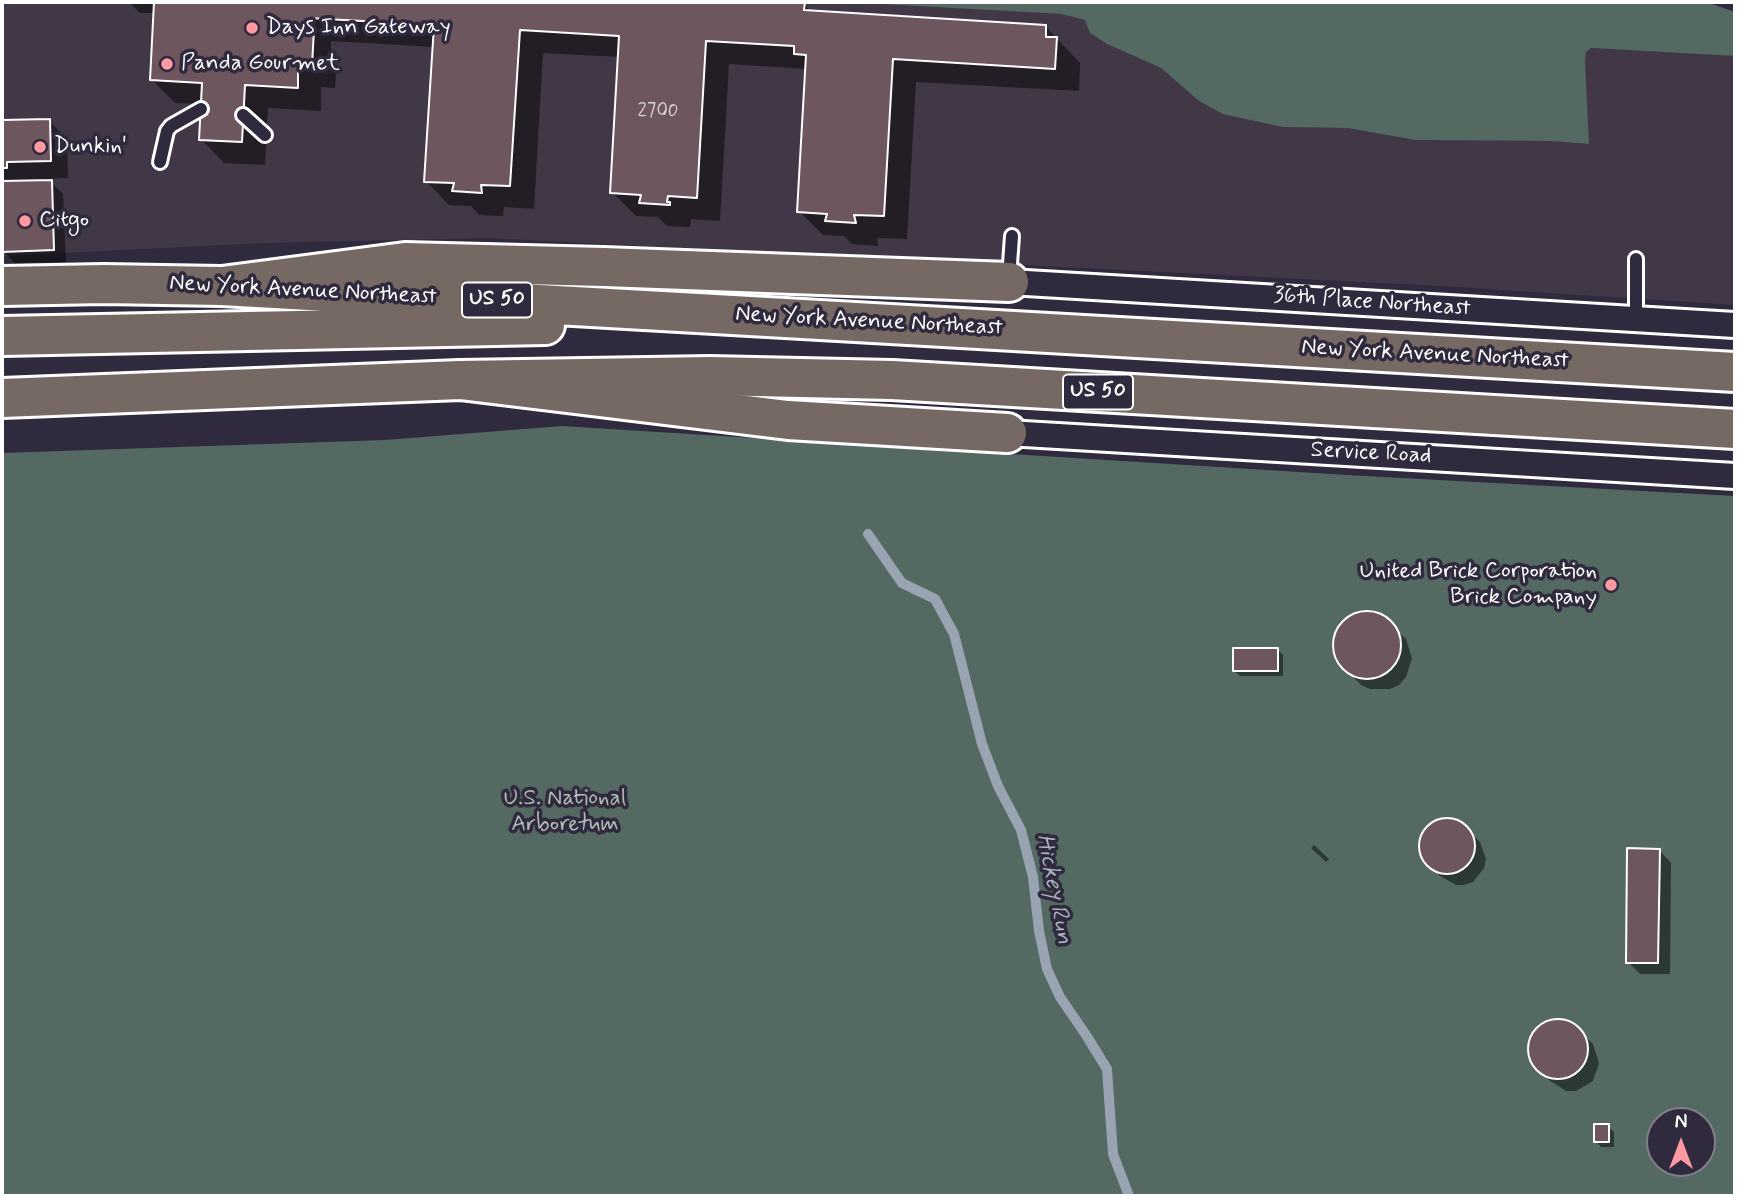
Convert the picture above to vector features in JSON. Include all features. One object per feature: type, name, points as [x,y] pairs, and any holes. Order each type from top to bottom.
[{"type":"highway","points":[[222,286],[405,262],[628,267],[1009,282]]},
{"type":"highway","name":"New York Avenue Northeast","points":[[2,286],[222,286],[1735,372]]},
{"type":"highway","points":[[2,336],[472,328],[771,316]]},
{"type":"highway","name":"US 50","points":[[2,398],[460,380],[710,376],[892,380],[1735,429]]},
{"type":"highway","points":[[460,380],[788,420],[1007,433]]},
{"type":"street","name":"36th Place Northeast","points":[[1009,282],[1735,325]]},
{"type":"street","name":"Service Road","points":[[1007,433],[1735,476]]},
{"type":"lane","points":[[160,162],[167,131],[201,109]]},
{"type":"lane","points":[[243,115],[265,135]]},
{"type":"lane","points":[[1009,282],[1012,236]]},
{"type":"lane","points":[[1636,259],[1636,320]]},
{"type":"shaded area","points":[[2,2],[844,2],[1061,14],[1085,20],[1107,44],[1161,68],[1199,101],[1283,127],[1348,128],[1415,140],[1551,141],[1588,144],[1585,60],[1586,52],[1591,48],[1735,56],[1735,305],[1440,286],[487,238],[264,243],[2,256]]},
{"type":"green space","points":[[844,2],[1712,4],[1735,12],[1735,56],[1591,48],[1586,52],[1585,60],[1589,144],[1551,141],[1415,140],[1348,128],[1283,127],[1223,114],[1199,101],[1161,68],[1107,44],[1090,33],[1085,20],[1061,14]]},
{"type":"green space","name":"U.S. National Arboretum","points":[[562,426],[1347,475],[1735,496],[1735,1196],[2,1196],[2,453],[385,440]]},
{"type":"building","points":[[154,2],[805,2],[804,10],[1046,25],[1046,37],[1057,37],[1055,69],[893,59],[884,216],[854,215],[856,223],[825,221],[827,214],[797,212],[806,55],[794,54],[794,46],[706,41],[697,198],[668,196],[667,202],[670,202],[670,205],[639,203],[641,195],[610,193],[619,36],[520,30],[510,186],[481,185],[482,193],[452,191],[454,183],[424,182],[434,25],[308,18],[308,30],[314,30],[312,65],[298,64],[298,88],[245,85],[242,142],[199,140],[202,83],[150,80]]},
{"type":"building","points":[[50,119],[51,161],[7,162],[7,168],[2,168],[2,120]]},
{"type":"building","points":[[52,180],[54,250],[2,252],[2,181]]},
{"type":"building","points":[[1367,611],[1380,614],[1391,621],[1398,632],[1401,645],[1398,658],[1391,669],[1380,676],[1367,679],[1354,676],[1343,669],[1336,658],[1333,645],[1336,632],[1343,621],[1354,614]]},
{"type":"building","points":[[1233,648],[1278,648],[1278,671],[1233,671]]},
{"type":"building","points":[[1447,818],[1458,820],[1467,826],[1473,835],[1473,857],[1467,866],[1458,872],[1447,874],[1436,872],[1427,866],[1421,857],[1419,846],[1421,835],[1427,826],[1436,820]]},
{"type":"building","points":[[1627,848],[1660,849],[1658,963],[1626,963]]},
{"type":"building","points":[[1558,1019],[1575,1024],[1583,1032],[1588,1049],[1583,1066],[1575,1074],[1558,1079],[1541,1074],[1533,1066],[1528,1049],[1533,1032],[1541,1024]]},
{"type":"building","points":[[1594,1124],[1609,1124],[1609,1142],[1594,1142]]},
{"type":"waterway","name":"Hickey Run","points":[[868,534],[902,583],[935,599],[954,634],[982,744],[998,786],[1021,830],[1033,877],[1039,931],[1047,969],[1060,997],[1107,1069],[1113,1154],[1129,1196]]},
{"type":"place","name":"Days Inn Gateway","points":[[252,28]]},
{"type":"place","name":"Panda Gourmet","points":[[167,64]]},
{"type":"place","name":"Dunkin'","points":[[40,147]]},
{"type":"place","name":"Citgo","points":[[25,221]]},
{"type":"place","name":"United Brick Corporation Brick Company","points":[[1611,585]]}]
